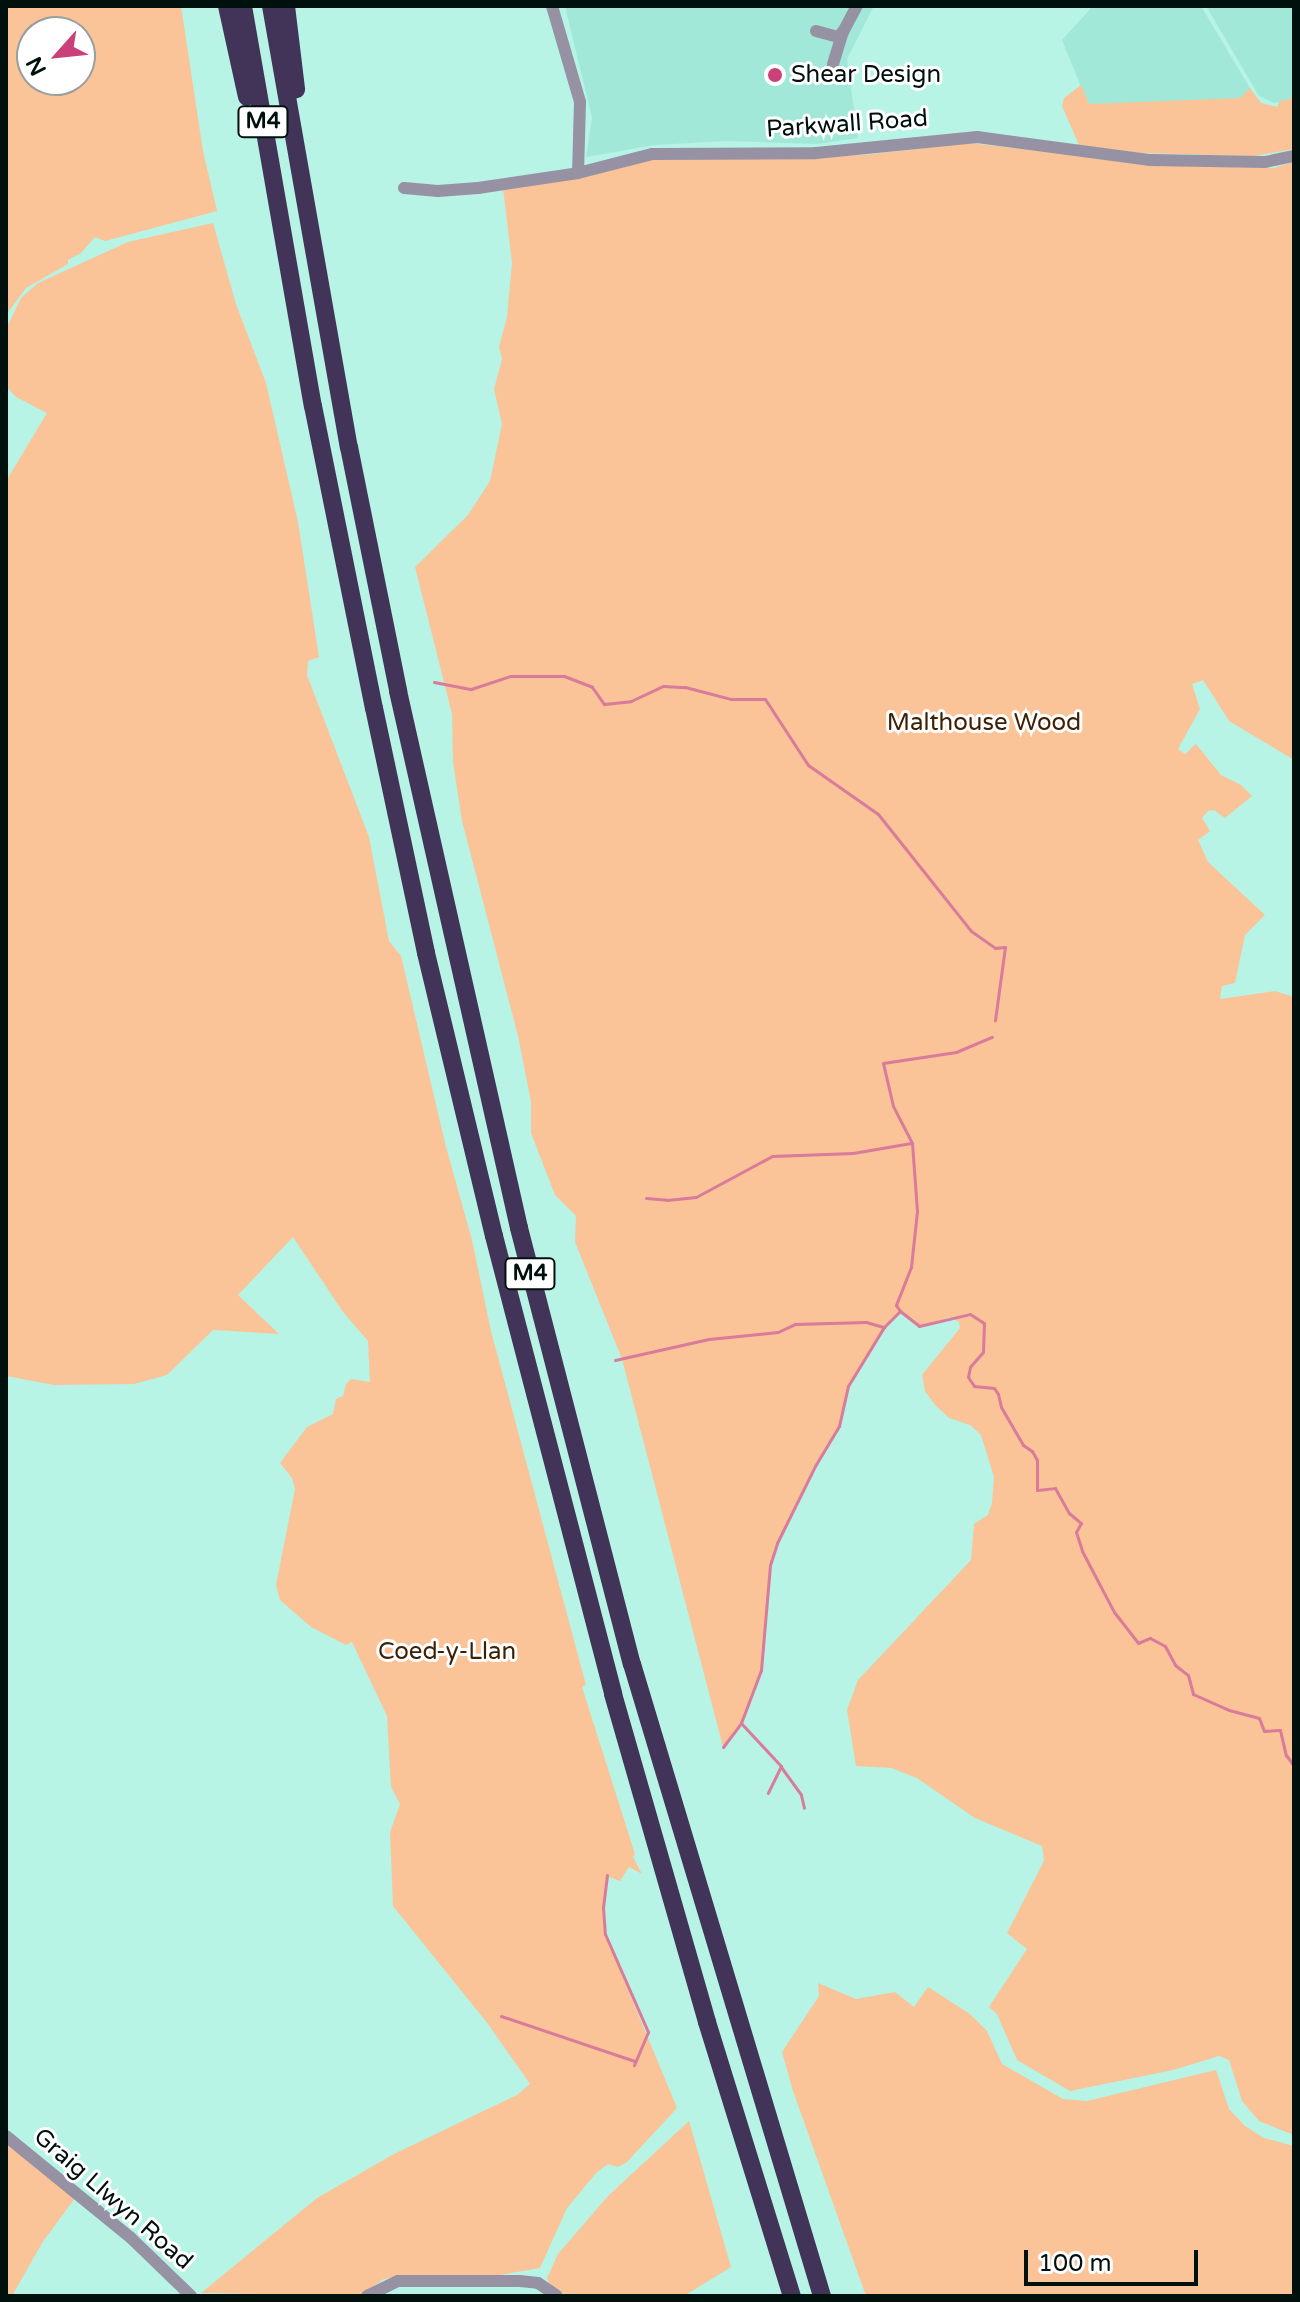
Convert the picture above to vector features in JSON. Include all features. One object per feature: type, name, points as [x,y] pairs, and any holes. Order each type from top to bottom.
[{"type":"highway","points":[[227,6],[283,239]]},
{"type":"highway","name":"M4","points":[[243,6],[313,406],[426,953],[537,1412],[613,1694],[703,2007],[792,2296]]},
{"type":"highway","name":"M4","points":[[271,6],[349,447],[411,752],[458,967],[559,1393],[695,1884],[822,2296]]},
{"type":"highway","points":[[286,6],[311,235]]},
{"type":"street","points":[[552,6],[580,102],[578,173]]},
{"type":"street","points":[[833,64],[843,32],[857,6]]},
{"type":"street","points":[[816,31],[838,37],[843,32]]},
{"type":"street","name":"Parkwall Road","points":[[404,188],[438,191],[478,188],[578,173],[652,154],[816,153],[977,137],[1150,160],[1265,162],[1294,156]]},
{"type":"street","name":"Graig Llwyn Road","points":[[6,2136],[130,2237],[191,2296]]},
{"type":"street","points":[[367,2296],[398,2281],[520,2281],[538,2283],[557,2296]]},
{"type":"shaded area","points":[[565,6],[874,6],[847,59],[858,138],[817,144],[728,141],[655,145],[586,157],[592,118]]},
{"type":"shaded area","points":[[1093,6],[1201,6],[1257,100],[1088,104],[1062,40]]},
{"type":"shaded area","points":[[1206,6],[1294,6],[1294,100],[1274,103],[1259,96]]},
{"type":"green space","points":[[6,6],[181,6],[203,151],[217,211],[105,241],[95,237],[81,253],[68,260],[68,264],[26,288],[6,315]]},
{"type":"green space","points":[[1081,85],[1089,104],[1240,98],[1250,88],[1261,103],[1277,107],[1280,101],[1290,99],[1294,94],[1294,149],[1254,156],[1141,153],[1079,145],[1062,106],[1064,98]]},
{"type":"green space","name":"Malthouse Wood","points":[[970,143],[1159,165],[1273,168],[1294,162],[1294,760],[1229,721],[1203,680],[1192,684],[1200,709],[1178,749],[1185,754],[1196,744],[1221,775],[1241,785],[1252,796],[1225,818],[1214,810],[1208,811],[1202,818],[1210,831],[1198,840],[1208,862],[1265,915],[1245,935],[1235,983],[1222,986],[1220,999],[1275,991],[1294,997],[1294,2135],[1259,2121],[1242,2101],[1229,2060],[1219,2056],[1173,2070],[1070,2091],[1017,2060],[997,2014],[989,2007],[1027,1949],[1007,1933],[1044,1861],[1042,1846],[975,1818],[917,1778],[891,1768],[856,1766],[847,1710],[858,1680],[971,1560],[974,1524],[988,1515],[992,1503],[994,1477],[981,1435],[970,1425],[949,1418],[925,1391],[922,1375],[960,1328],[959,1322],[950,1317],[921,1327],[900,1312],[884,1327],[848,1386],[839,1426],[815,1466],[777,1543],[770,1565],[761,1670],[741,1723],[723,1747],[622,1359],[575,1242],[576,1216],[555,1195],[531,1133],[531,1102],[518,1036],[462,821],[453,762],[452,714],[415,567],[468,515],[490,481],[502,424],[494,389],[502,359],[499,347],[507,317],[512,263],[503,188],[650,158],[864,155]]},
{"type":"green space","name":"Coed-y-Llan","points":[[213,223],[236,304],[266,383],[298,522],[319,657],[308,661],[307,675],[369,837],[389,941],[401,956],[446,1147],[472,1240],[491,1331],[586,1685],[582,1687],[635,1854],[633,1857],[642,1874],[629,1867],[620,1881],[607,1876],[603,1907],[605,1934],[677,2108],[627,2162],[618,2167],[608,2164],[597,2172],[567,2208],[540,2268],[494,2276],[402,2276],[384,2279],[360,2296],[201,2293],[317,2198],[394,2154],[517,2095],[530,2084],[488,2024],[393,1906],[390,1832],[400,1804],[391,1787],[387,1716],[352,1642],[346,1645],[311,1627],[280,1600],[276,1585],[295,1489],[292,1478],[280,1463],[307,1427],[333,1414],[336,1399],[343,1396],[351,1379],[370,1382],[368,1341],[343,1312],[293,1237],[238,1295],[279,1334],[213,1330],[167,1375],[134,1384],[54,1385],[6,1376],[6,481],[47,413],[16,397],[6,386],[6,329],[21,298],[38,283],[128,242]]},
{"type":"green space","points":[[818,1983],[856,1999],[895,1992],[914,2007],[928,1987],[970,2014],[987,2031],[1002,2064],[1063,2099],[1087,2101],[1216,2070],[1229,2109],[1245,2126],[1264,2138],[1294,2146],[1294,2296],[866,2296],[782,2052],[819,1996]]},
{"type":"green space","points":[[689,2121],[731,2267],[684,2296],[569,2296],[550,2286],[547,2278],[558,2254],[608,2196]]},
{"type":"green space","points":[[6,2140],[75,2198],[42,2243],[12,2296],[6,2296]]},
{"type":"waterway","points":[[434,682],[471,689],[510,676],[564,676],[592,687],[604,704],[631,701],[663,686],[685,687],[731,699],[765,699],[808,765],[878,814],[971,931],[995,948],[1005,947],[995,1020]]},
{"type":"waterway","points":[[900,1311],[896,1305],[911,1267],[917,1211],[912,1143],[893,1106],[883,1063],[956,1052],[992,1037]]},
{"type":"waterway","points":[[646,1198],[667,1200],[696,1197],[772,1156],[853,1153],[911,1143]]},
{"type":"waterway","points":[[723,1747],[741,1723],[761,1670],[770,1565],[777,1543],[815,1466],[839,1426],[848,1386],[884,1327],[900,1311],[919,1326],[970,1314],[984,1323],[983,1352],[970,1367],[968,1377],[974,1386],[994,1388],[998,1394],[1001,1407],[1023,1445],[1032,1451],[1037,1460],[1037,1490],[1055,1488],[1069,1513],[1081,1523],[1076,1532],[1082,1551],[1114,1612],[1138,1643],[1150,1638],[1165,1646],[1175,1665],[1188,1675],[1193,1694],[1229,1710],[1259,1718],[1264,1731],[1280,1730],[1286,1755],[1294,1766]]},
{"type":"waterway","points":[[615,1360],[709,1339],[778,1332],[795,1324],[866,1322],[884,1327]]},
{"type":"waterway","points":[[741,1723],[781,1766],[768,1793]]},
{"type":"waterway","points":[[781,1767],[801,1795],[804,1808]]},
{"type":"waterway","points":[[607,1875],[603,1907],[605,1934],[648,2032],[634,2065]]},
{"type":"waterway","points":[[501,2016],[635,2061]]},
{"type":"place","name":"Shear Design","points":[[775,75]]}]
